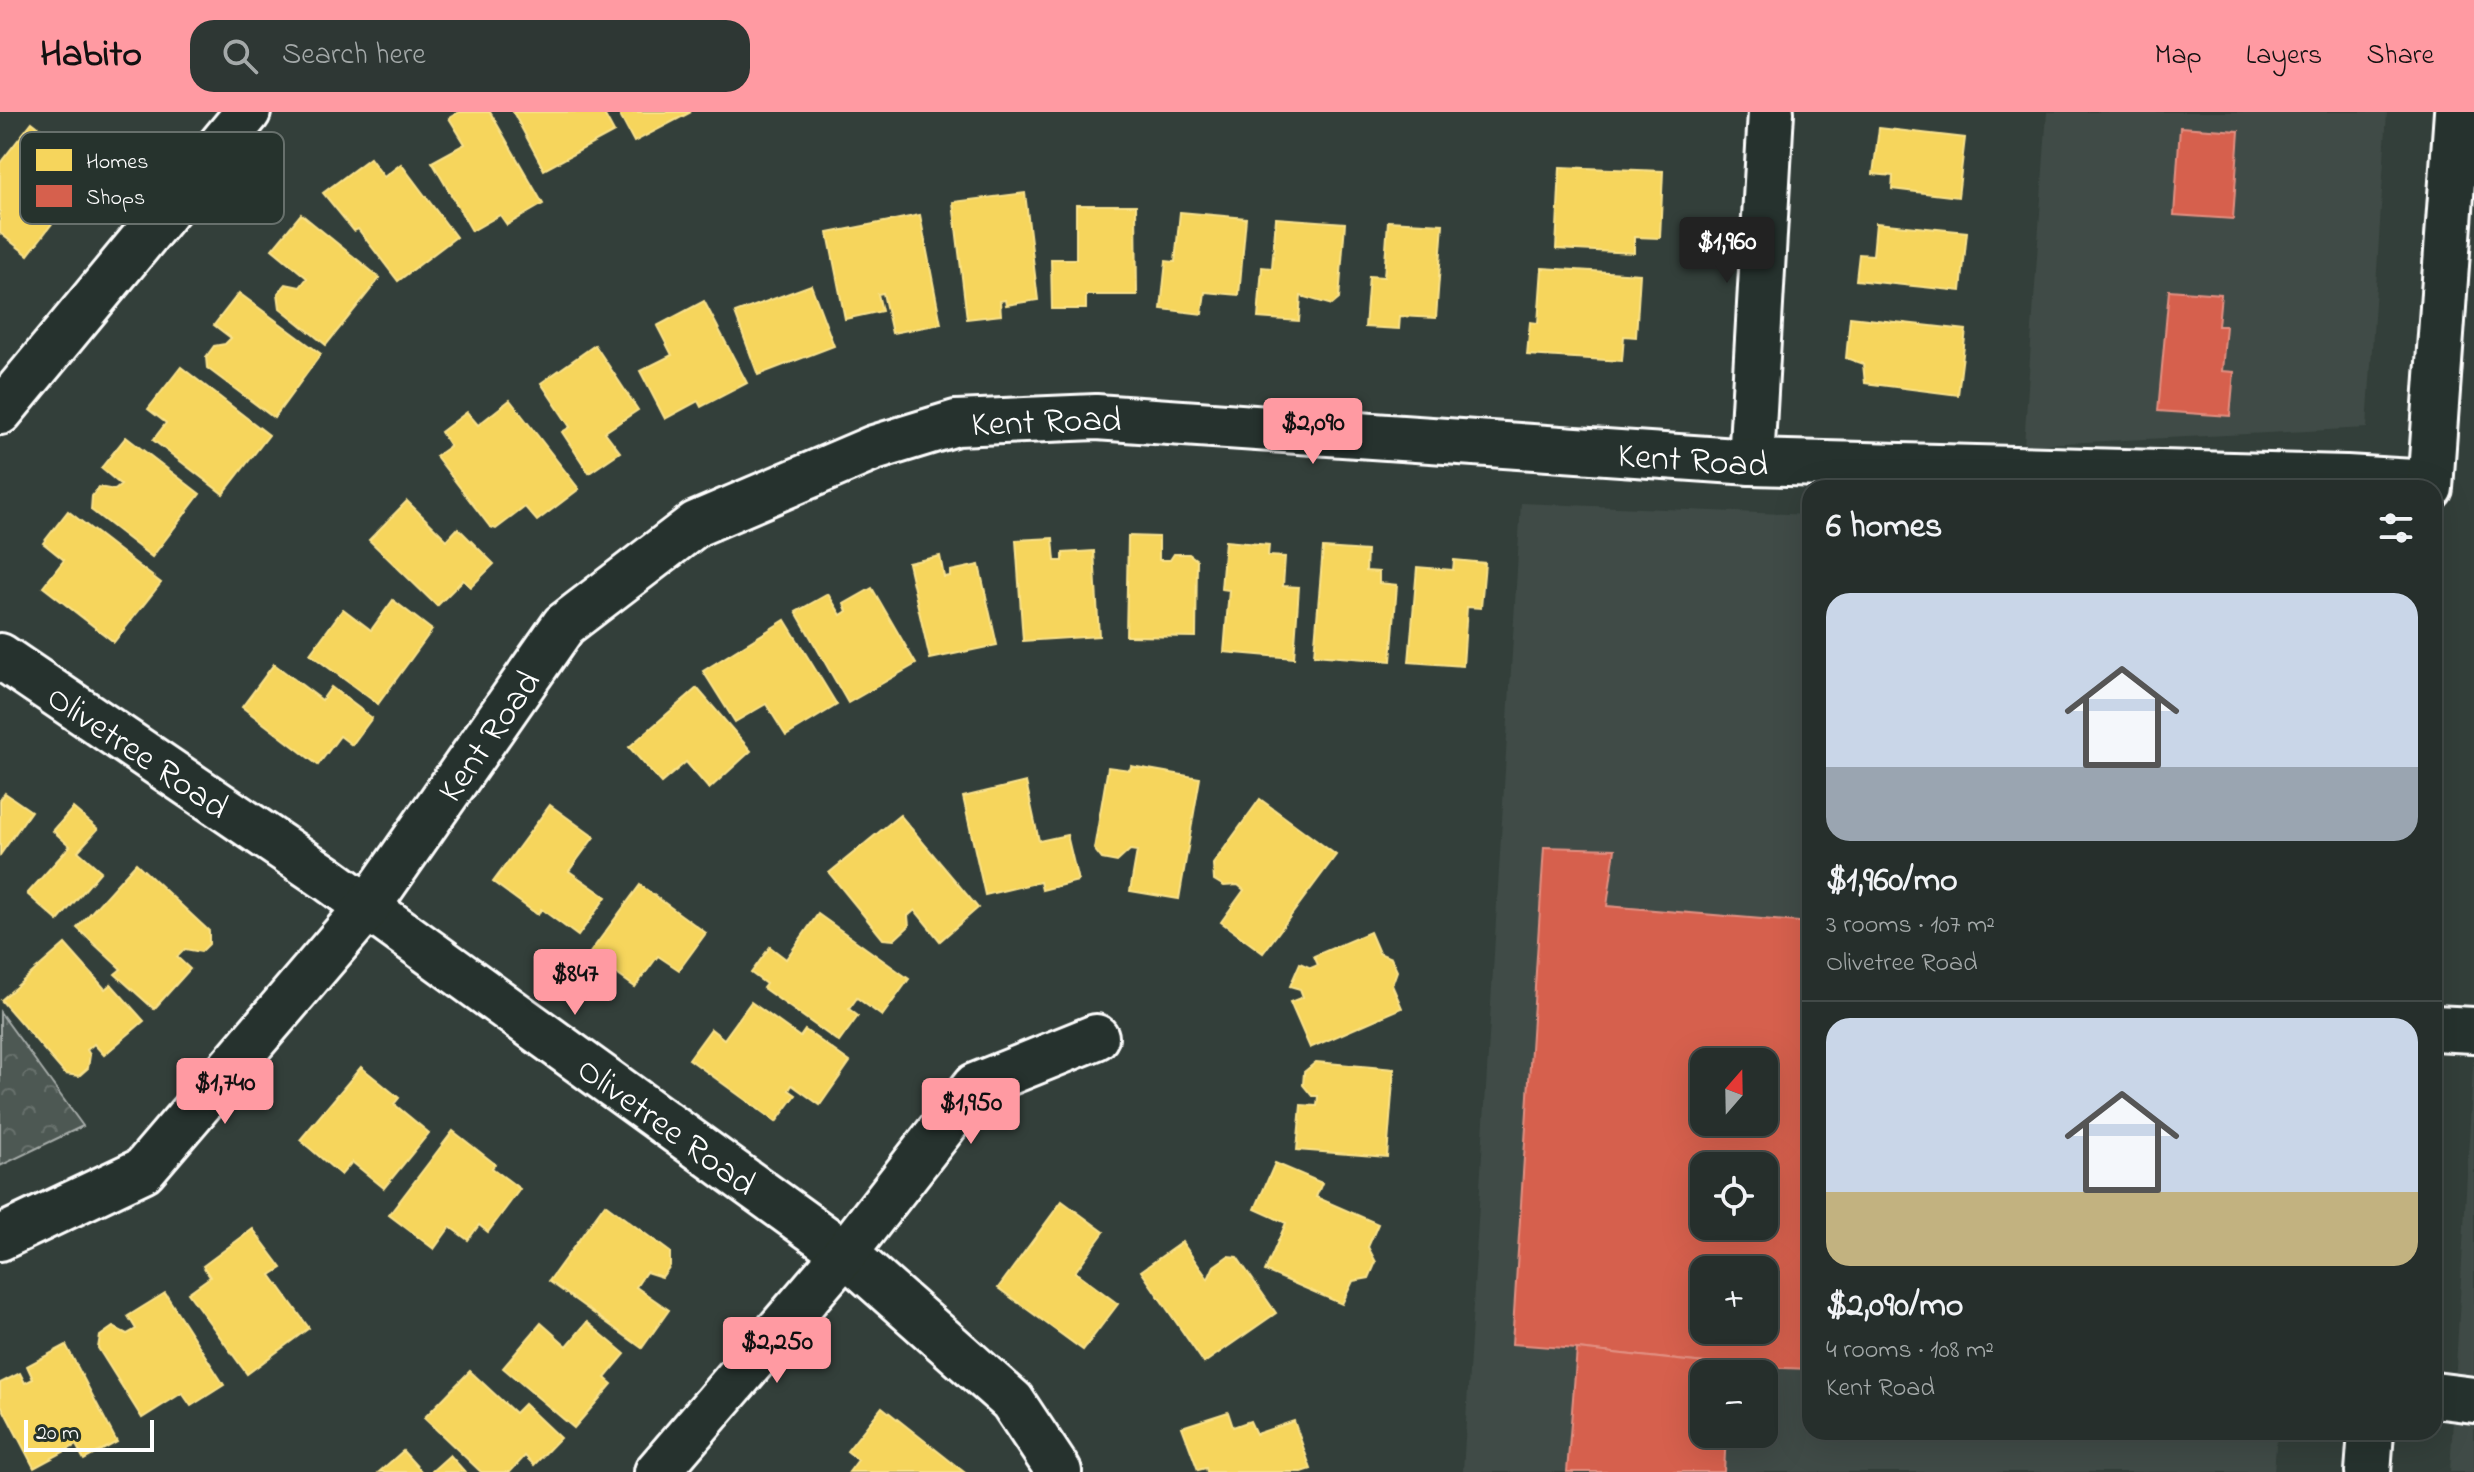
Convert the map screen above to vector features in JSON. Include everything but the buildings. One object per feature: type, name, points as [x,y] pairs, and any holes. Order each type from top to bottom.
[{"type":"street","points":[[1751,462],[1771,112]]},
{"type":"street","points":[[2430,480],[2457,112]]},
{"type":"street","points":[[0,412],[146,224]]},
{"type":"street","name":"Kent Road","points":[[0,1238],[143,1170],[367,908],[564,625],[696,524],[874,448],[956,423],[1096,417],[1751,462],[2367,480]]},
{"type":"street","name":"Olivetree Road","points":[[0,656],[367,908],[845,1253],[1012,1401],[1059,1472]]},
{"type":"street","points":[[2442,1028],[2474,1030]]},
{"type":"street","points":[[657,1472],[845,1253],[975,1086],[1096,1037]]},
{"type":"street","points":[[2442,1396],[2474,1400]]},
{"type":"street","points":[[2368,1472],[2370,1440]]},
{"type":"shaded area","points":[[2047,112],[2387,112],[2367,428],[2024,445]]},
{"type":"shaded area","points":[[1521,503],[1802,515],[1802,1440],[2276,1440],[2274,1472],[1463,1472]]},
{"type":"shaded area","points":[[2474,1052],[2474,1472],[2450,1472]]},
{"type":"green space","points":[[0,1012],[83,1126],[0,1166]]}]
